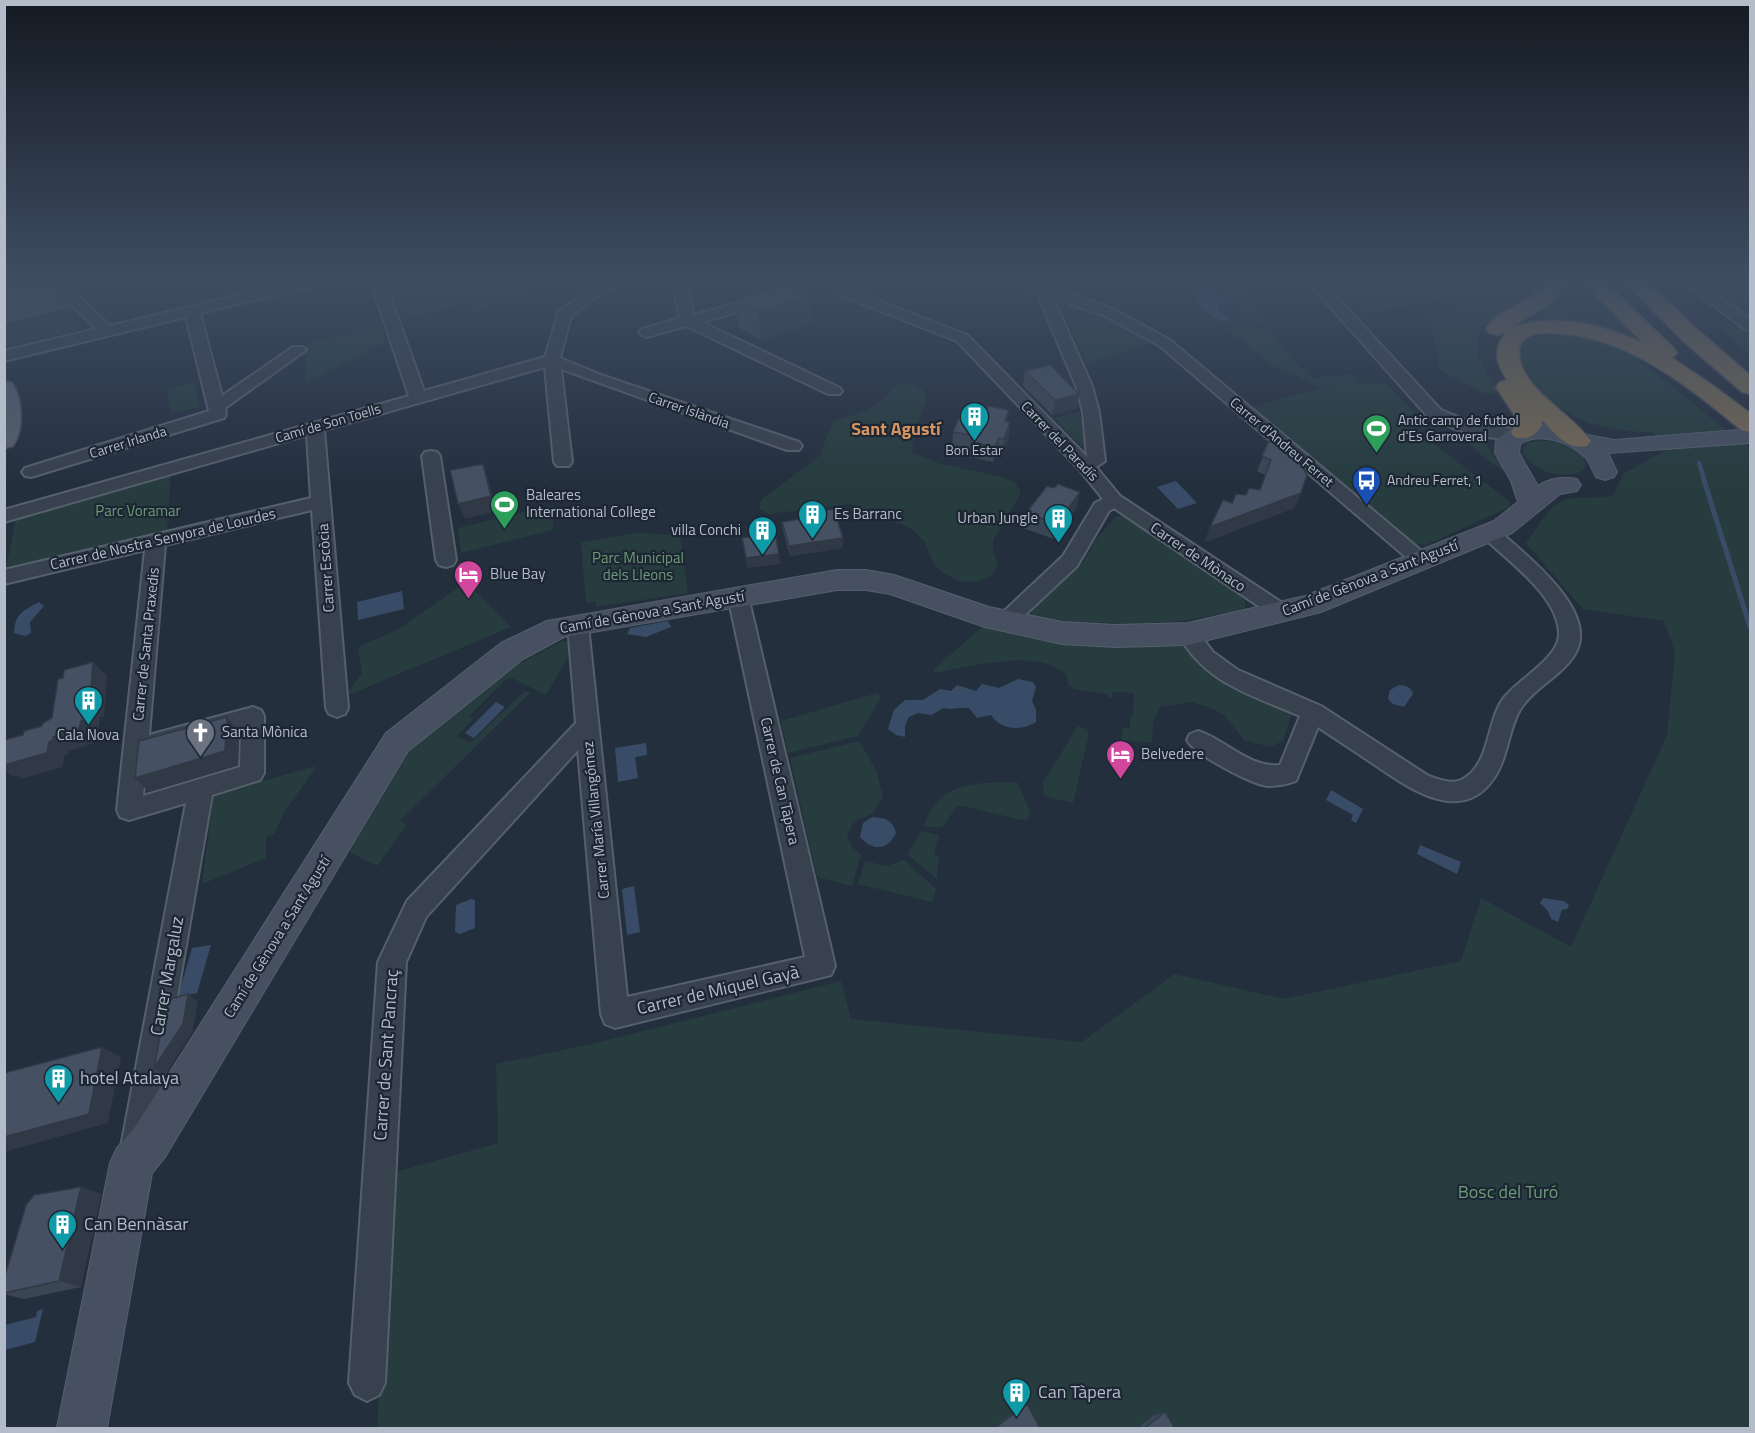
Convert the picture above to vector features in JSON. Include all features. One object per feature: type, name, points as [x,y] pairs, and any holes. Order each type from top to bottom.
[{"type":"highway","points":[[1490,349],[1496,371],[1530,421],[1530,425],[1515,445]]},
{"type":"highway","points":[[1508,349],[1512,369],[1521,381],[1578,441]]},
{"type":"highway","points":[[1634,349],[1658,361],[1726,405]]},
{"type":"highway","points":[[1662,349],[1750,425]]},
{"type":"highway","points":[[1706,349],[1750,387]]},
{"type":"main road","points":[[4,388],[9,406],[9,419],[4,441]]},
{"type":"street","points":[[4,356],[35,349]]},
{"type":"street","points":[[201,349],[216,407]]},
{"type":"street","points":[[401,349],[418,398]]},
{"type":"street","points":[[555,349],[552,360],[563,462]]},
{"type":"street","points":[[746,349],[834,391]]},
{"type":"street","name":"Carrer del Paradís","points":[[973,349],[1085,465],[1114,500]]},
{"type":"street","points":[[1068,349],[1080,374],[1091,412],[1096,460],[1085,465]]},
{"type":"street","name":"Carrer d'Andreu Ferret","points":[[1172,349],[1421,559]]},
{"type":"street","points":[[1376,349],[1436,414],[1493,440],[1515,445],[1554,433],[1578,441],[1614,447],[1750,436]]},
{"type":"street","name":"Carrer Irlanda","points":[[31,472],[218,414],[216,407],[298,350]]},
{"type":"street","name":"Camí de Son Toells","points":[[4,516],[552,360]]},
{"type":"street","name":"Carrer Islàndia","points":[[552,360],[595,378],[793,446]]},
{"type":"street","name":"Carrer Escòcia","points":[[315,427],[337,708]]},
{"type":"street","points":[[1578,441],[1599,455],[1604,463],[1605,472]]},
{"type":"street","points":[[1515,445],[1536,477],[1568,485],[1591,484],[1601,479],[1610,464],[1623,456],[1666,444]]},
{"type":"street","points":[[1515,445],[1531,504]]},
{"type":"street","points":[[431,456],[446,560]]},
{"type":"street","name":"Camí de Gènova a Sant Agustí","points":[[82,1428],[132,1163],[150,1142],[397,742],[512,651],[557,628],[837,580],[866,580],[894,585],[1005,622],[1062,633],[1188,634],[1283,613],[1311,604],[1490,532],[1513,521],[1552,488],[1568,485]]},
{"type":"street","points":[[1005,622],[1070,561],[1102,507],[1114,500]]},
{"type":"street","name":"Carrer de Mònaco","points":[[1114,500],[1283,613]]},
{"type":"street","name":"Carrer de Nostra Senyora de Lourdes","points":[[4,577],[321,502]]},
{"type":"street","points":[[1188,634],[1205,658],[1230,676],[1313,712],[1431,788],[1454,792],[1464,791],[1477,783],[1487,770],[1511,705],[1566,651],[1569,635],[1568,620],[1552,592],[1490,532]]},
{"type":"street","name":"Carrer de Santa Praxedis","points":[[156,540],[129,810],[201,789]]},
{"type":"street","name":"Carrer de Can Tàpera","points":[[738,596],[821,966]]},
{"type":"street","name":"Carrer María Villangómez","points":[[578,625],[615,1014]]},
{"type":"street","points":[[1198,740],[1222,756],[1267,776],[1288,774],[1313,712]]},
{"type":"street","points":[[136,748],[254,716],[252,774],[201,789]]},
{"type":"street","name":"Carrer de Sant Pancraç","points":[[367,1383],[382,1096],[392,962],[416,909],[587,726]]},
{"type":"street","name":"Carrer Margaluz","points":[[132,1163],[201,789]]},
{"type":"street","name":"Carrer de Miquel Gayà","points":[[615,1014],[821,966]]},
{"type":"green space","points":[[306,349],[371,349],[305,382]]},
{"type":"green space","points":[[1080,349],[1132,349],[1087,364]]},
{"type":"green space","name":"Antic camp de futbol d'Es Garroveral","points":[[1251,349],[1286,349],[1301,368],[1305,368],[1313,378],[1353,374],[1359,383],[1385,383],[1422,420],[1404,421],[1509,501],[1510,507],[1426,545],[1414,543],[1252,407],[1347,380],[1318,387],[1267,361]]},
{"type":"green space","points":[[1436,349],[1478,349],[1478,356],[1498,393],[1485,394],[1440,370]]},
{"type":"green space","name":"Bosc del Turó","points":[[1521,349],[1626,350],[1750,449],[1750,1428],[377,1428],[392,1173],[498,1143],[496,1064],[596,1043],[841,981],[851,1019],[1082,1042],[1174,974],[1284,999],[1461,961],[1481,898],[1571,947],[1667,735],[1675,652],[1664,621],[1583,609],[1526,543],[1544,518],[1560,502],[1573,498],[1614,495],[1623,474],[1664,451],[1653,432],[1615,429],[1593,424],[1557,405],[1546,397],[1529,375]]},
{"type":"green space","points":[[195,382],[200,407],[171,414],[167,389]]},
{"type":"green space","points":[[901,384],[916,385],[925,392],[926,403],[915,428],[912,452],[938,463],[1003,477],[1015,482],[1021,493],[993,540],[993,552],[998,564],[993,575],[977,582],[959,581],[943,573],[934,564],[924,541],[912,529],[850,504],[768,514],[759,509],[761,500],[819,456],[833,422],[871,408]]},
{"type":"green space","points":[[1080,411],[1085,450],[1055,418]]},
{"type":"green space","points":[[1458,432],[1486,443],[1495,459],[1500,459],[1511,477],[1475,450]]},
{"type":"green space","points":[[1529,442],[1560,444],[1577,451],[1583,456],[1584,470],[1567,475],[1540,469],[1532,464],[1523,450]]},
{"type":"green space","name":"Parc Voramar","points":[[171,471],[167,534],[5,573],[16,518]]},
{"type":"green space","name":"Baleares International College","points":[[553,505],[553,530],[461,553],[458,528]]},
{"type":"green space","points":[[1116,516],[1124,517],[1241,596],[1245,607],[1237,611],[1180,621],[1131,624],[1061,621],[1031,615],[1033,610],[1082,564],[1095,541]]},
{"type":"green space","name":"Parc Municipal dels Lleons","points":[[637,533],[680,535],[688,593],[596,607],[596,601],[586,603],[581,542]]},
{"type":"green space","points":[[466,582],[511,627],[346,696],[362,673],[358,647],[399,629]]},
{"type":"green space","points":[[982,627],[1051,641],[1182,647],[1228,687],[1292,713],[1283,741],[1270,747],[1244,740],[1224,715],[1191,702],[1160,707],[1153,722],[1152,743],[1121,740],[1123,727],[1130,728],[1134,693],[1112,692],[1112,698],[1108,697],[1108,694],[1074,689],[1068,684],[1067,675],[1055,667],[1039,662],[1003,661],[934,673],[934,669]]},
{"type":"green space","points":[[562,641],[568,642],[569,656],[546,695],[512,678],[506,679],[469,716],[473,719],[457,736],[470,743],[525,691],[530,693],[400,821],[407,825],[377,866],[349,852],[413,746],[512,668]]},
{"type":"green space","points":[[877,693],[881,697],[858,736],[788,753],[781,721]]},
{"type":"green space","points":[[1078,726],[1087,729],[1089,733],[1073,803],[1044,796],[1043,782]]},
{"type":"green space","points":[[859,741],[876,770],[883,796],[874,813],[853,822],[847,836],[852,847],[861,855],[852,886],[817,877],[790,758]]},
{"type":"green space","points":[[317,766],[285,811],[274,834],[266,837],[266,858],[202,884],[214,794]]},
{"type":"green space","points":[[1017,782],[1030,811],[1027,821],[958,805],[942,827],[924,827],[930,812],[949,792],[974,784]]},
{"type":"green space","points":[[922,831],[939,835],[934,855],[939,858],[937,879],[907,854]]},
{"type":"green space","points":[[904,860],[936,889],[932,902],[858,884],[865,861],[887,866]]},
{"type":"water","points":[[1176,481],[1197,503],[1178,509],[1157,487]]},
{"type":"water","points":[[402,591],[404,609],[358,620],[357,602]]},
{"type":"water","points":[[39,602],[44,606],[30,622],[31,633],[25,636],[14,633],[18,617],[24,610]]},
{"type":"water","points":[[668,621],[671,627],[646,637],[627,634],[630,628]]},
{"type":"water","points":[[1018,679],[1033,682],[1036,687],[1032,701],[1036,710],[1036,722],[1030,725],[1018,728],[1006,727],[991,715],[977,718],[969,708],[943,708],[932,715],[918,713],[909,717],[905,726],[905,737],[896,735],[888,729],[894,710],[905,700],[923,700],[940,689],[951,691],[957,685],[976,691],[982,684],[999,688]]},
{"type":"water","points":[[1399,685],[1408,687],[1413,694],[1404,707],[1393,704],[1388,699],[1390,690]]},
{"type":"water","points":[[496,702],[505,707],[474,738],[465,733]]},
{"type":"water","points":[[646,743],[647,755],[635,757],[638,778],[618,782],[615,748]]},
{"type":"water","points":[[1331,790],[1363,809],[1356,823],[1351,820],[1353,815],[1326,800]]},
{"type":"water","points":[[872,817],[887,820],[894,828],[896,833],[884,846],[875,847],[860,837],[863,823]]},
{"type":"water","points":[[1420,845],[1461,862],[1457,874],[1417,854]]},
{"type":"water","points":[[634,886],[640,932],[627,935],[622,889]]},
{"type":"water","points":[[1543,898],[1564,901],[1569,905],[1567,909],[1562,910],[1558,922],[1551,919],[1548,911],[1540,903]]},
{"type":"water","points":[[471,899],[475,900],[475,928],[460,934],[455,932],[456,905]]},
{"type":"water","points":[[211,945],[197,993],[178,997],[192,948]]},
{"type":"water","points":[[43,1309],[35,1342],[5,1350],[5,1325],[36,1317],[37,1311]]},
{"type":"building","points":[[1050,365],[1079,394],[1055,400],[1025,371]]},
{"type":"building","points":[[988,406],[1009,410],[1005,421],[1010,422],[1004,439],[999,438],[995,447],[971,442],[971,435],[953,432],[961,413],[976,416],[979,411],[985,412]]},
{"type":"building","points":[[1280,433],[1285,437],[1307,475],[1301,493],[1210,527],[1223,500],[1232,503],[1236,494],[1246,495],[1249,488],[1260,490],[1271,460],[1262,456],[1270,439],[1278,441]]},
{"type":"building","points":[[483,464],[491,496],[458,504],[450,470]]},
{"type":"building","points":[[1058,484],[1080,492],[1057,524],[1026,513],[1047,486],[1054,488]]},
{"type":"building","name":"Es Barranc","points":[[834,509],[843,538],[789,546],[782,522],[811,517],[810,513]]},
{"type":"building","points":[[775,533],[779,554],[746,558],[742,538]]},
{"type":"building","points":[[93,662],[90,702],[86,703],[84,720],[81,721],[79,729],[53,737],[53,740],[49,742],[47,753],[4,765],[4,740],[23,735],[24,731],[42,726],[52,718],[58,679],[63,678],[64,670]]},
{"type":"building","points":[[227,717],[225,751],[135,778],[139,741]]},
{"type":"building","points":[[188,994],[183,1024],[154,1068],[167,1000]]},
{"type":"building","name":"hotel Atalaya","points":[[102,1047],[89,1114],[4,1137],[4,1073]]},
{"type":"building","points":[[81,1187],[59,1281],[4,1293],[4,1279],[26,1205],[34,1195]]},
{"type":"building","name":"Can Tàpera","points":[[1027,1404],[1040,1428],[995,1428]]},
{"type":"building","points":[[1165,1412],[1175,1428],[1145,1428]]},
{"type":"waterway","points":[[1699,463],[1704,478]]},
{"type":"waterway","points":[[1703,477],[1750,627]]},
{"type":"place","name":"Bon Estar","points":[[974,442]]},
{"type":"place","name":"Antic camp de futbol d'Es Garroveral","points":[[1377,454]]},
{"type":"place","name":"Andreu Ferret, 1","points":[[1366,506]]},
{"type":"place","name":"Baleares International College","points":[[505,530]]},
{"type":"place","name":"Es Barranc","points":[[813,540]]},
{"type":"place","name":"Urban Jungle","points":[[1059,544]]},
{"type":"place","name":"villa Conchi","points":[[762,556]]},
{"type":"place","name":"Blue Bay","points":[[469,600]]},
{"type":"place","name":"Cala Nova","points":[[88,726]]},
{"type":"place","name":"Santa Mònica","points":[[201,758]]},
{"type":"place","name":"Belvedere","points":[[1120,780]]},
{"type":"place","name":"hotel Atalaya","points":[[59,1104]]},
{"type":"place","name":"Can Bennàsar","points":[[63,1250]]},
{"type":"place","name":"Can Tàpera","points":[[1017,1418]]},
{"type":"district","name":"Sant Agustí","points":[[896,429]]}]
